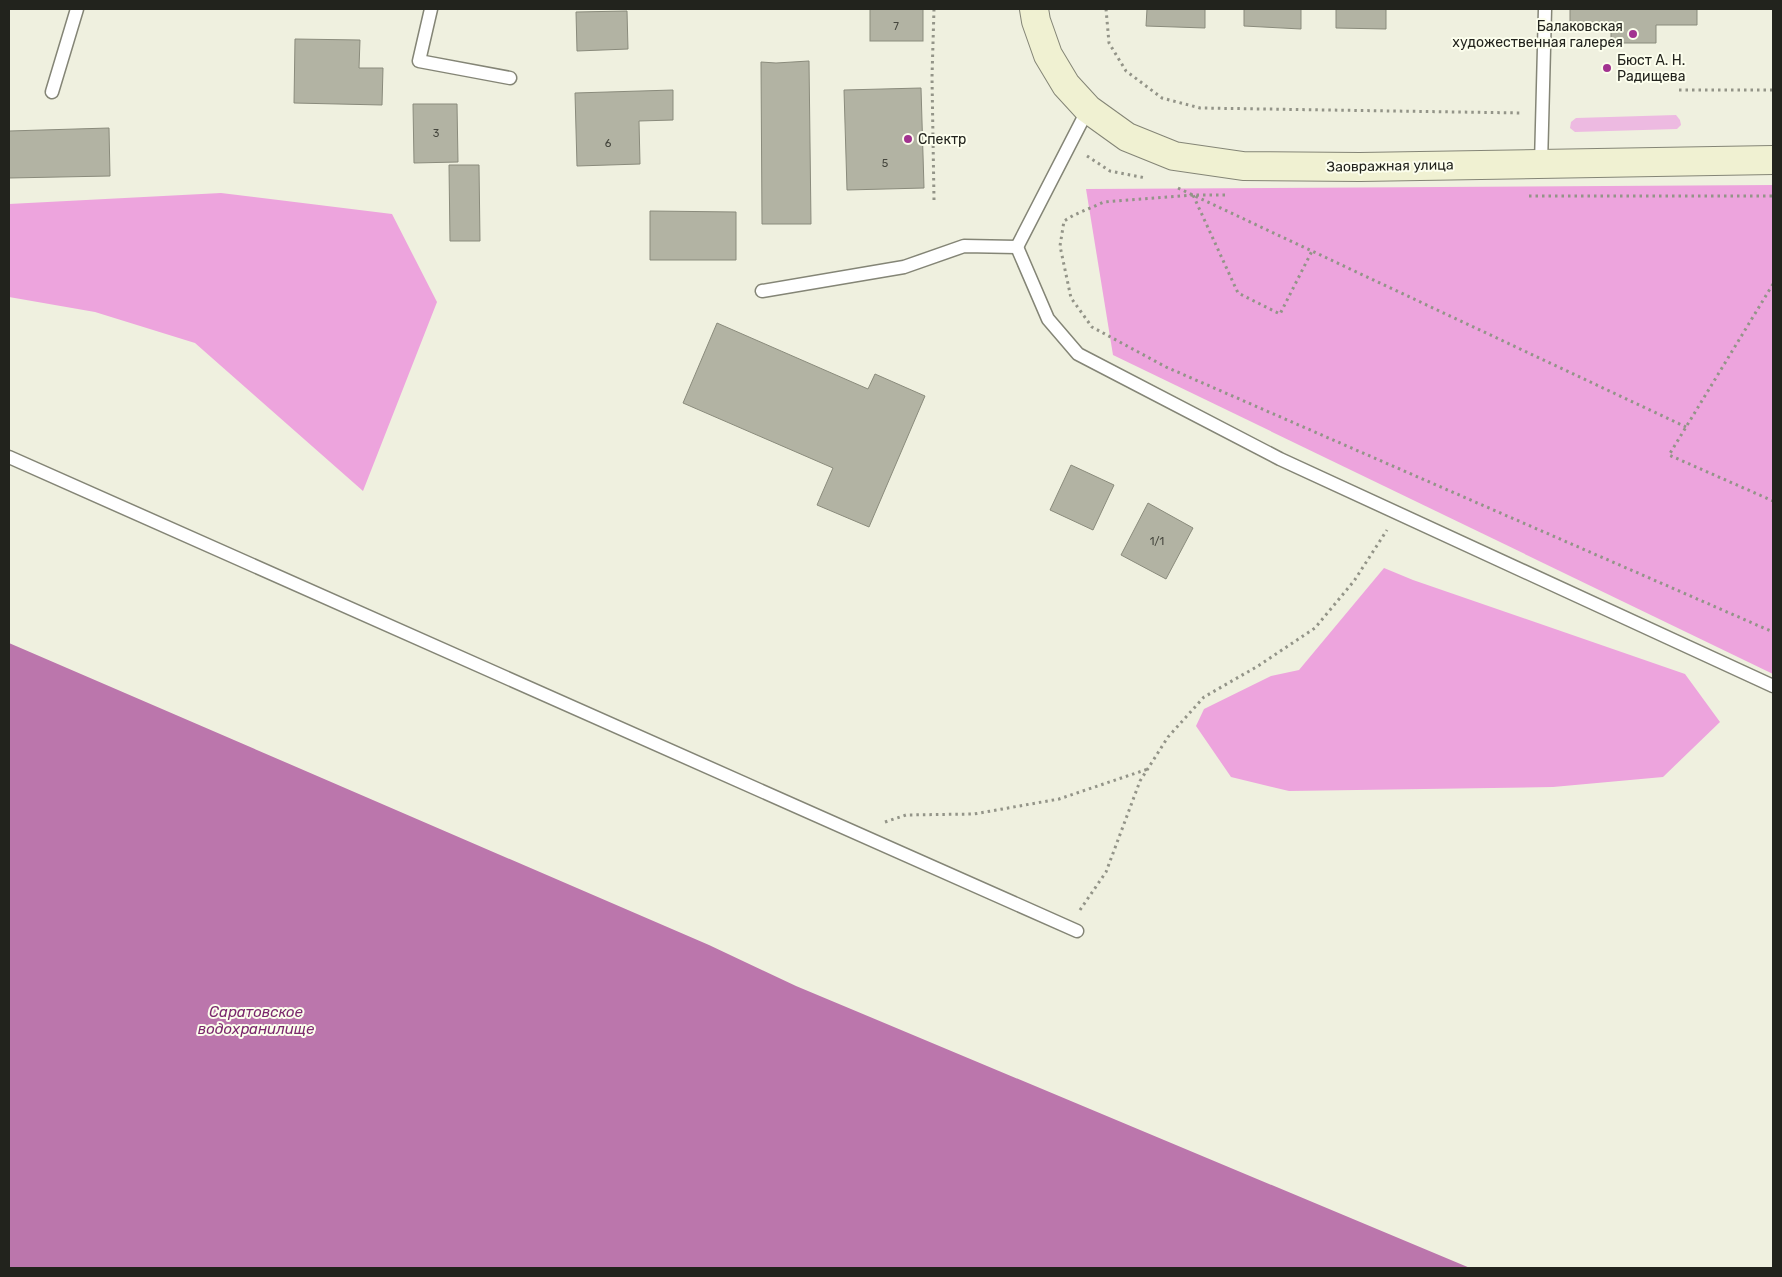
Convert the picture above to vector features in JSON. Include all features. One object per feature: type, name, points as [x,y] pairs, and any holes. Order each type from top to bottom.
[{"type":"main road","name":"Заовражная улица","points":[[1034,9],[1036,21],[1048,55],[1066,85],[1088,109],[1126,137],[1174,156],[1243,166],[1360,167],[1773,160]]},
{"type":"lane","points":[[52,92],[77,9]]},
{"type":"lane","points":[[431,9],[420,61],[510,78]]},
{"type":"lane","points":[[1541,164],[1545,9]]},
{"type":"lane","points":[[1017,247],[1088,109]]},
{"type":"lane","points":[[762,291],[904,267],[964,246],[1017,247]]},
{"type":"lane","points":[[1017,247],[1048,319],[1078,354],[1280,459],[1773,686]]},
{"type":"lane","points":[[9,457],[1073,929]]},
{"type":"path","points":[[934,9],[932,77],[934,200]]},
{"type":"path","points":[[1106,9],[1109,43],[1126,71],[1162,98],[1200,108],[1542,114]]},
{"type":"path","points":[[1679,90],[1773,90]]},
{"type":"path","points":[[1070,144],[1110,172],[1147,178]]},
{"type":"path","points":[[1175,186],[1686,427]]},
{"type":"path","points":[[1192,195],[1238,293],[1280,314],[1312,251]]},
{"type":"path","points":[[1232,195],[1192,195],[1104,202],[1064,221],[1060,246],[1071,298],[1092,327],[1166,366],[1773,632]]},
{"type":"path","points":[[1522,196],[1773,196]]},
{"type":"path","points":[[1773,284],[1669,455],[1773,501]]},
{"type":"path","points":[[1073,929],[1106,872],[1140,781],[1168,737],[1204,697],[1258,666],[1315,628],[1354,580],[1399,513]]},
{"type":"path","points":[[856,833],[906,815],[974,814],[1059,800],[1148,769]]},
{"type":"shaded area","points":[[1676,115],[1681,125],[1677,129],[1575,132],[1570,128],[1571,122],[1576,118]]},
{"type":"shaded area","points":[[1773,185],[1773,674],[1113,355],[1086,189]]},
{"type":"shaded area","points":[[221,193],[392,214],[437,302],[363,491],[195,343],[95,312],[9,297],[9,204]]},
{"type":"shaded area","points":[[1384,568],[1413,580],[1685,674],[1720,722],[1663,777],[1553,787],[1289,791],[1231,777],[1196,726],[1204,709],[1271,676],[1299,670]]},
{"type":"water","name":"Саратовское водохранилище","points":[[9,643],[709,945],[796,986],[1470,1268],[9,1268]]},
{"type":"building","points":[[870,9],[923,9],[923,41],[870,41]]},
{"type":"building","points":[[1147,9],[1205,9],[1205,28],[1146,26]]},
{"type":"building","points":[[1244,9],[1301,9],[1301,29],[1244,26]]},
{"type":"building","points":[[1336,9],[1386,9],[1386,29],[1336,28]]},
{"type":"building","name":"Балаковская художественная галерея","points":[[1570,9],[1697,9],[1697,25],[1656,25],[1656,43],[1611,43],[1611,25],[1570,25]]},
{"type":"building","points":[[627,11],[628,49],[577,51],[576,12]]},
{"type":"building","points":[[295,39],[360,40],[359,68],[383,68],[382,105],[294,103]]},
{"type":"building","points":[[809,61],[811,224],[762,224],[761,62]]},
{"type":"building","points":[[921,88],[924,188],[847,190],[844,90]]},
{"type":"building","points":[[673,90],[673,120],[639,121],[640,164],[577,166],[575,93]]},
{"type":"building","points":[[413,104],[457,104],[458,162],[414,163]]},
{"type":"building","points":[[109,128],[110,176],[9,178],[9,131]]},
{"type":"building","points":[[449,165],[479,165],[480,241],[450,241]]},
{"type":"building","points":[[650,211],[736,212],[736,260],[650,260]]},
{"type":"building","points":[[717,323],[868,389],[875,374],[925,396],[869,527],[817,505],[833,468],[683,403]]},
{"type":"building","points":[[1071,465],[1114,485],[1093,530],[1050,510]]},
{"type":"building","points":[[1148,503],[1193,528],[1166,579],[1121,555]]},
{"type":"place","name":"Балаковская художественная галерея","points":[[1633,34]]},
{"type":"place","name":"Бюст А. Н. Радищева","points":[[1607,68]]},
{"type":"place","name":"Спектр","points":[[908,139]]}]
